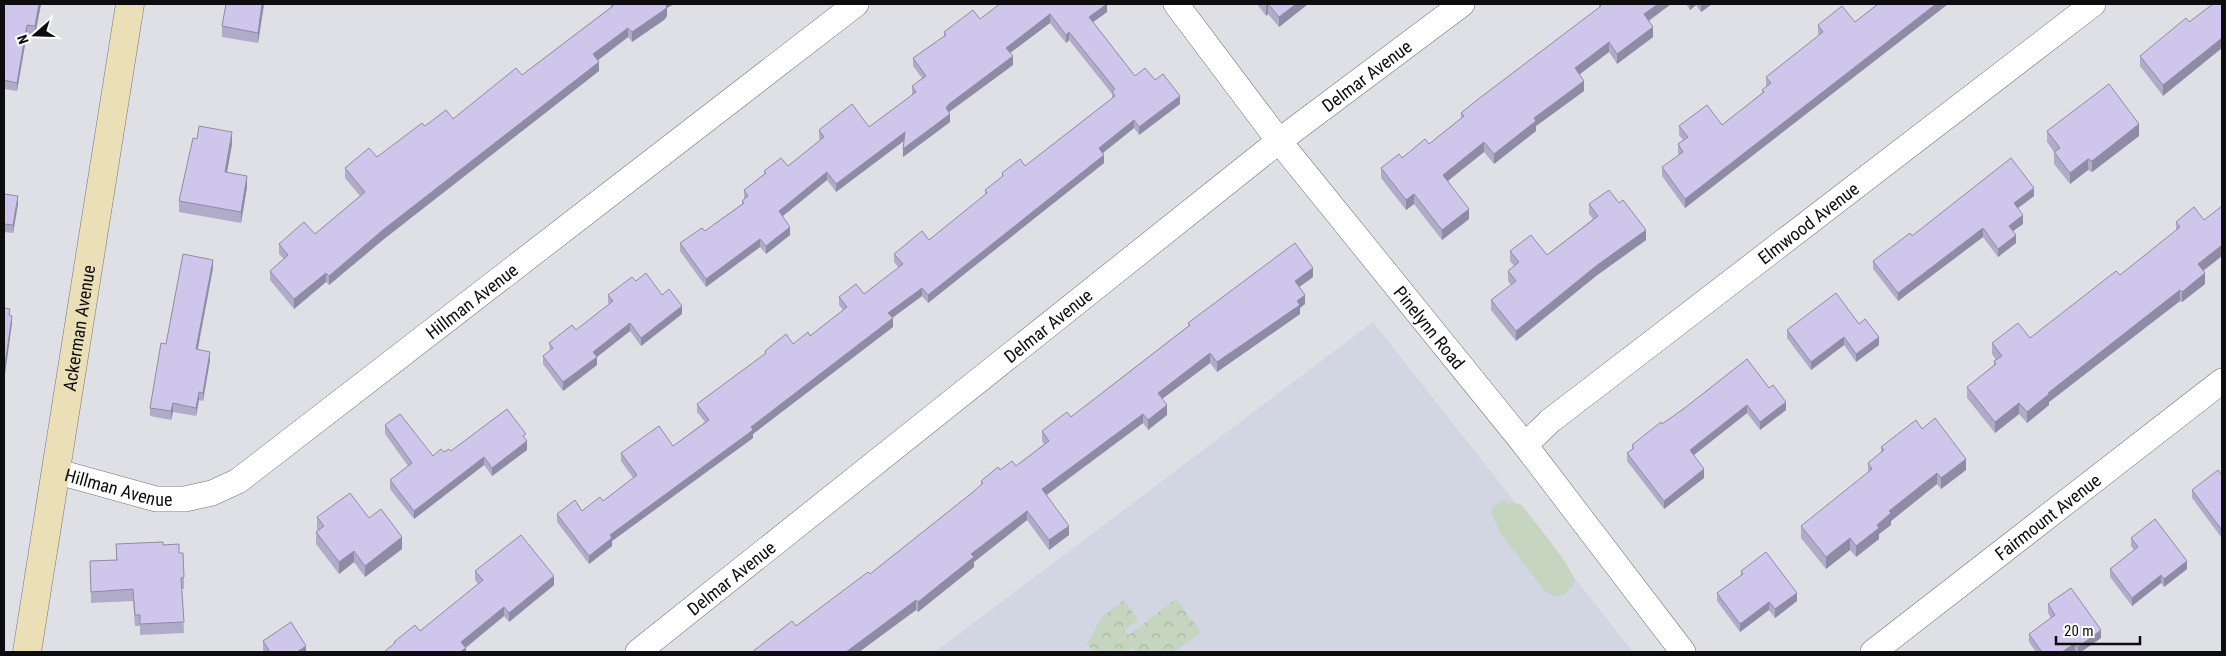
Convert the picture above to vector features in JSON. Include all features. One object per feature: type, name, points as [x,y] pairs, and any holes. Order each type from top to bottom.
[{"type":"street","name":"Ackerman Avenue","points":[[27,652],[130,4]]},
{"type":"street","name":"Hillman Avenue","points":[[55,472],[156,499],[185,499],[212,493],[238,481],[856,4]]},
{"type":"street","name":"Pinelynn Road","points":[[1176,4],[1279,141],[1525,445],[1682,652]]},
{"type":"street","name":"Delmar Avenue","points":[[638,652],[1279,141],[1462,4]]},
{"type":"street","name":"Elmwood Avenue","points":[[1525,445],[1550,421],[2093,4]]},
{"type":"street","name":"Fairmount Avenue","points":[[1874,652],[2222,381]]},
{"type":"shaded area","points":[[1373,322],[1633,652],[935,652]]},
{"type":"green space","points":[[1504,499],[1507,504],[1522,505],[1562,557],[1575,579],[1574,584],[1564,595],[1553,596],[1544,590],[1501,534],[1491,513],[1493,507]]},
{"type":"green space","points":[[1176,599],[1201,632],[1174,652],[1137,652],[1132,647],[1125,652],[1094,652],[1087,644],[1103,616],[1124,600],[1138,620],[1125,630],[1129,635]]},
{"type":"building","points":[[4,4],[39,4],[35,26],[27,25],[17,83],[4,80]]},
{"type":"building","points":[[226,4],[262,4],[258,33],[222,26]]},
{"type":"building","points":[[612,4],[665,4],[667,7],[632,32],[628,28],[593,54],[599,62],[384,229],[329,276],[326,273],[294,299],[270,271],[288,255],[279,244],[304,222],[315,234],[365,192],[345,168],[369,148],[377,157],[422,123],[425,126],[446,110],[453,119],[516,68],[522,75],[613,6]]},
{"type":"building","points":[[1000,4],[1107,4],[1089,17],[1135,76],[1145,68],[1155,80],[1163,74],[1180,96],[1139,127],[1134,120],[1099,148],[1104,155],[928,295],[922,288],[888,313],[893,318],[751,427],[753,430],[610,535],[612,538],[589,556],[557,514],[575,500],[582,511],[600,497],[603,501],[637,475],[621,453],[659,426],[673,446],[709,420],[697,404],[766,353],[765,351],[786,334],[793,344],[808,332],[810,336],[847,307],[839,297],[856,284],[864,294],[903,264],[894,254],[922,231],[929,240],[987,193],[985,190],[1020,159],[1025,166],[1115,96],[1112,92],[1115,89],[1069,32],[1066,35],[1050,14],[1006,48],[1013,56],[949,104],[946,108],[950,114],[903,149],[905,132],[836,184],[827,172],[779,211],[790,227],[766,246],[760,239],[706,279],[680,243],[702,228],[705,231],[744,203],[742,201],[748,196],[744,190],[766,173],[764,171],[781,158],[788,166],[824,137],[819,130],[852,104],[869,127],[916,92],[912,86],[926,76],[913,58],[946,35],[944,32],[973,10],[980,19]]},
{"type":"building","points":[[1268,4],[1296,4],[1279,17]]},
{"type":"building","points":[[1599,4],[1658,4],[1644,14],[1653,27],[1617,54],[1609,42],[1575,68],[1584,81],[1534,118],[1536,121],[1494,154],[1484,142],[1443,175],[1469,209],[1442,230],[1414,194],[1406,200],[1381,168],[1399,154],[1402,158],[1425,139],[1429,144],[1464,116],[1461,113],[1601,6]]},
{"type":"building","points":[[1878,4],[1936,4],[1685,199],[1662,167],[1683,152],[1678,144],[1688,137],[1679,126],[1707,105],[1722,125],[1764,92],[1762,90],[1771,83],[1766,77],[1823,32],[1818,25],[1842,6],[1855,22]]},
{"type":"building","points":[[2213,4],[2222,4],[2222,38],[2163,85],[2140,56],[2186,18],[2189,22]]},
{"type":"building","points":[[2109,84],[2139,124],[2092,161],[2088,159],[2070,173],[2054,152],[2060,148],[2047,131]]},
{"type":"building","points":[[199,126],[232,132],[225,172],[247,176],[241,212],[179,201],[193,138],[197,139]]},
{"type":"building","points":[[2011,158],[2034,188],[2014,203],[2023,215],[2009,226],[2016,235],[1998,249],[1983,228],[1898,293],[1873,261],[1910,233],[1912,236]]},
{"type":"building","points":[[1609,190],[1619,203],[1623,200],[1646,230],[1596,266],[1516,331],[1491,300],[1516,281],[1508,271],[1519,262],[1510,251],[1531,235],[1547,255],[1598,216],[1589,204]]},
{"type":"building","points":[[4,194],[18,196],[13,225],[4,224]]},
{"type":"building","points":[[2222,206],[2222,245],[2198,264],[2205,273],[2182,292],[2180,290],[2048,393],[2027,412],[2019,403],[1995,422],[1967,387],[1996,364],[1994,361],[2002,356],[1992,343],[2018,323],[2030,338],[2116,271],[2120,275],[2180,227],[2176,222],[2194,207],[2204,220]]},
{"type":"building","points":[[1295,243],[1313,268],[1295,281],[1305,295],[1297,301],[1300,305],[1217,362],[1210,353],[1158,393],[1167,405],[1148,420],[1143,414],[1042,489],[1069,526],[1049,540],[1027,511],[971,554],[974,557],[918,602],[916,600],[846,652],[752,652],[792,621],[796,626],[868,572],[870,574],[973,492],[983,483],[981,481],[998,467],[1000,470],[1012,461],[1016,466],[1049,441],[1042,431],[1067,412],[1071,417],[1190,325],[1188,323]]},
{"type":"building","points":[[183,254],[213,260],[196,349],[210,352],[203,393],[199,392],[196,408],[173,403],[171,411],[150,408],[161,343],[166,344]]},
{"type":"building","points":[[646,273],[662,295],[669,289],[682,306],[641,338],[630,323],[593,352],[597,357],[563,382],[543,356],[553,348],[549,343],[572,325],[576,330],[613,301],[608,295],[632,277],[636,281]]},
{"type":"building","points":[[1836,293],[1859,324],[1865,319],[1879,337],[1856,354],[1844,337],[1811,362],[1787,330]]},
{"type":"building","points":[[4,308],[10,309],[9,315],[12,316],[4,372]]},
{"type":"building","points":[[1747,359],[1769,388],[1773,385],[1786,402],[1760,422],[1747,405],[1690,450],[1704,469],[1664,501],[1627,453],[1634,448],[1632,445],[1661,422],[1662,424],[1686,407]]},
{"type":"building","points":[[507,409],[526,434],[523,436],[527,441],[492,468],[484,457],[414,511],[390,480],[412,463],[385,425],[400,414],[433,456],[441,449],[444,452],[449,449],[451,451]]},
{"type":"building","points":[[1935,418],[1966,459],[1941,478],[1937,473],[1889,511],[1891,513],[1877,525],[1879,528],[1856,546],[1850,538],[1826,557],[1801,526],[1872,469],[1868,463],[1884,450],[1881,447],[1916,420],[1922,429]]},
{"type":"building","points":[[2218,470],[2222,475],[2222,529],[2192,490]]},
{"type":"building","points":[[350,493],[369,518],[381,509],[402,537],[365,566],[354,551],[339,562],[316,532],[324,526],[317,517]]},
{"type":"building","points":[[2155,519],[2187,561],[2164,579],[2161,575],[2132,598],[2110,569],[2138,547],[2131,538]]},
{"type":"building","points":[[521,535],[554,576],[509,613],[504,607],[461,642],[466,648],[460,652],[384,652],[415,625],[420,631],[483,580],[475,571]]},
{"type":"building","points":[[163,542],[163,545],[179,544],[179,553],[183,553],[184,577],[181,578],[184,622],[140,624],[140,615],[135,615],[133,589],[91,592],[90,561],[117,560],[116,544]]},
{"type":"building","points":[[1766,552],[1797,593],[1775,609],[1769,602],[1740,624],[1717,593],[1743,574],[1741,571]]},
{"type":"building","points":[[2071,588],[2101,630],[2078,647],[2075,643],[2062,652],[2042,652],[2029,634],[2055,615],[2048,604]]},
{"type":"building","points":[[291,622],[306,646],[297,652],[270,652],[263,641]]}]
